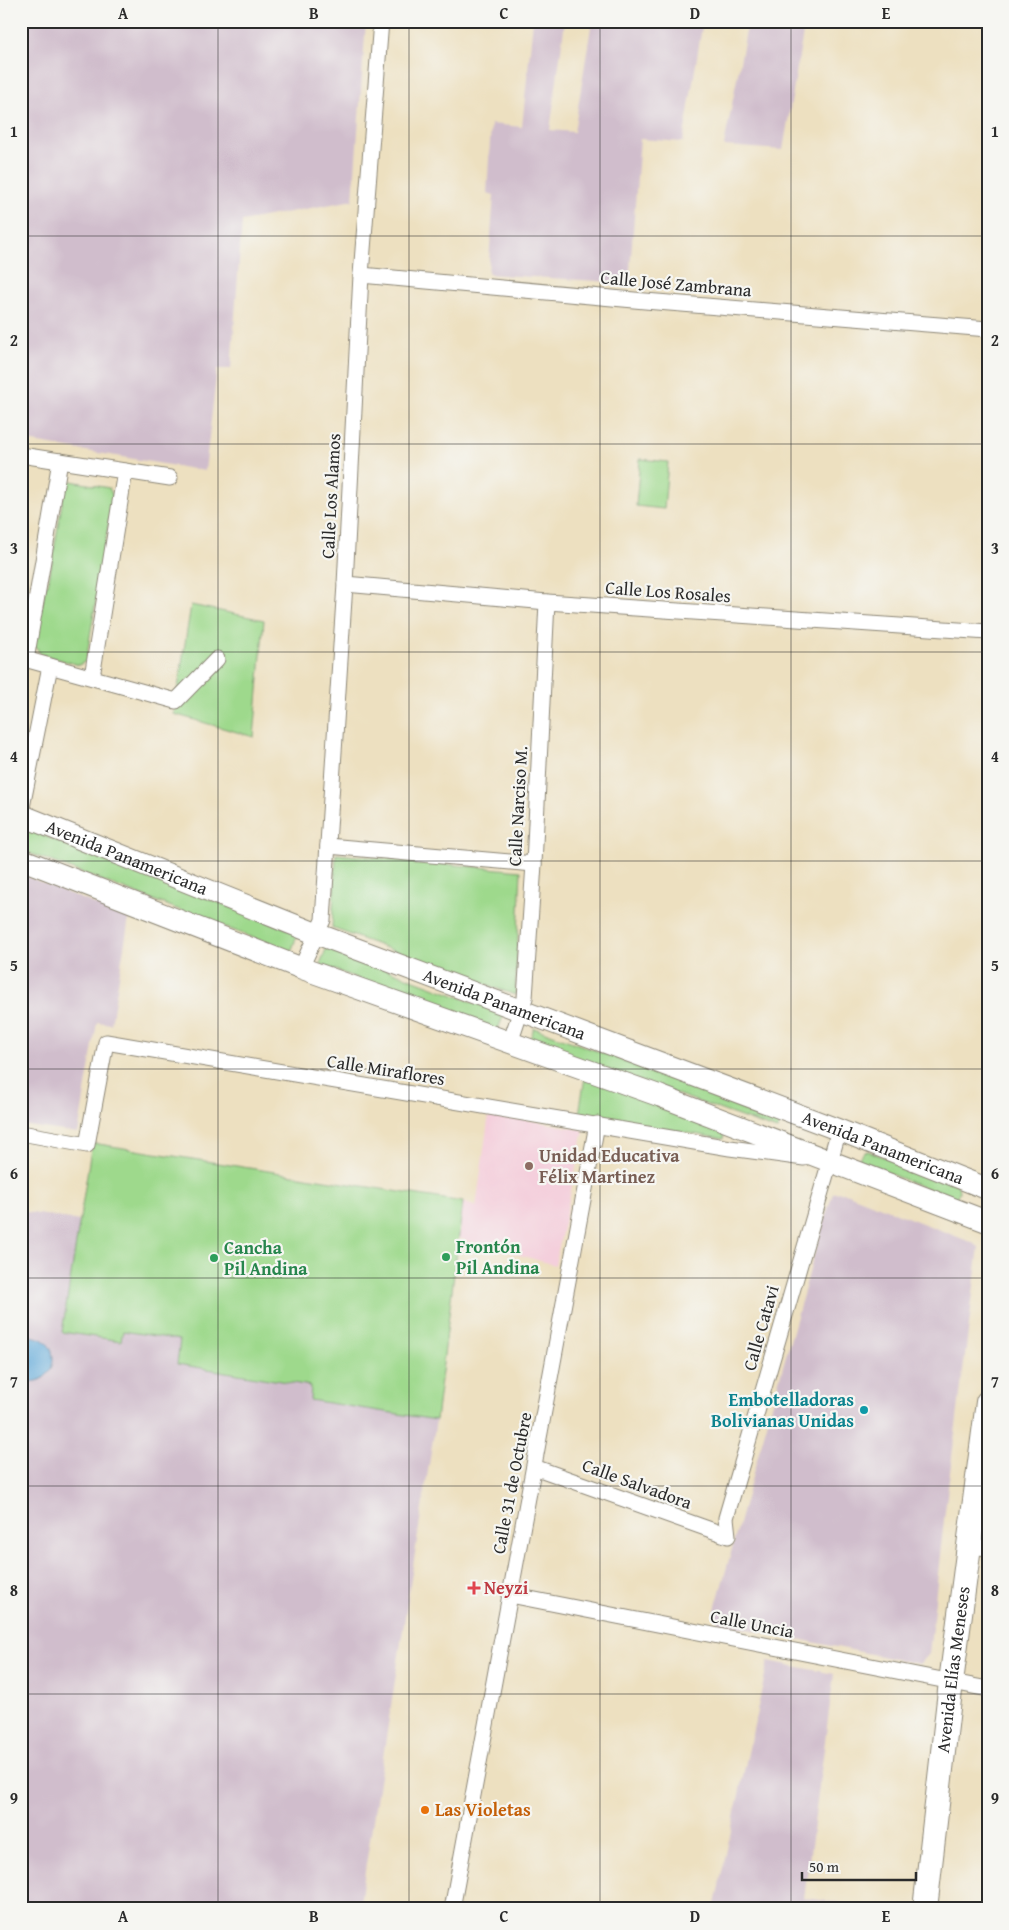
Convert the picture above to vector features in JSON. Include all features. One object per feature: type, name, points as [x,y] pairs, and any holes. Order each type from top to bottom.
[{"type":"main road","name":"Avenida Panamericana","points":[[21,814],[317,934],[839,1130],[988,1189]]},
{"type":"main road","name":"Avenida Panamericana","points":[[21,859],[301,968],[660,1096],[988,1222]]},
{"type":"main road","name":"Avenida Elías Meneses","points":[[925,1909],[951,1682],[979,1546],[988,1402]]},
{"type":"street","name":"Calle Los Alamos","points":[[301,968],[323,920],[345,584],[361,275],[381,21]]},
{"type":"street","name":"Calle José Zambrana","points":[[361,275],[655,302],[988,329]]},
{"type":"street","points":[[21,455],[170,478]]},
{"type":"street","points":[[60,461],[23,659],[176,701],[217,660]]},
{"type":"street","points":[[92,678],[125,471]]},
{"type":"street","name":"Calle Los Rosales","points":[[345,584],[548,602],[988,632]]},
{"type":"street","name":"Calle Narciso M.","points":[[510,1043],[525,998],[548,602]]},
{"type":"street","points":[[21,814],[50,666]]},
{"type":"street","points":[[328,846],[534,864]]},
{"type":"street","name":"Calle Miraflores","points":[[21,1133],[87,1145],[106,1042],[730,1148],[828,1162]]},
{"type":"street","name":"Calle 31 de Octubre","points":[[452,1909],[597,1124]]},
{"type":"street","name":"Calle Catavi","points":[[728,1536],[726,1518],[828,1162],[839,1130]]},
{"type":"street","name":"Calle Salvadora","points":[[534,1467],[728,1536]]},
{"type":"street","name":"Calle Uncia","points":[[510,1595],[988,1689]]},
{"type":"shaded area","points":[[21,21],[366,21],[353,200],[242,221],[231,369],[217,369],[205,471],[21,440]]},
{"type":"shaded area","points":[[533,21],[565,21],[550,130],[574,132],[592,21],[703,21],[683,142],[640,139],[629,283],[488,274],[494,195],[487,193],[491,124],[522,127]]},
{"type":"shaded area","points":[[748,21],[805,21],[783,150],[724,146]]},
{"type":"shaded area","points":[[21,874],[129,918],[111,1024],[97,1022],[78,1133],[21,1125]]},
{"type":"shaded area","name":"Unidad Educativa Félix Martinez","points":[[489,1113],[584,1130],[555,1265],[458,1238],[463,1202],[476,1207]]},
{"type":"shaded area","points":[[92,1143],[463,1202],[436,1420],[359,1909],[21,1909],[21,1211],[80,1221]]},
{"type":"shaded area","name":"Embotelladoras Bolivianas Unidas","points":[[843,1192],[979,1247],[945,1511],[929,1654],[920,1664],[718,1623],[714,1613],[820,1234],[833,1193]]},
{"type":"shaded area","points":[[768,1661],[834,1674],[804,1898],[888,1909],[714,1909]]},
{"type":"green space","points":[[640,459],[668,462],[664,509],[636,506]]},
{"type":"green space","points":[[71,481],[109,488],[113,496],[86,661],[79,665],[40,654],[37,648],[34,647],[46,585],[48,585],[65,486]]},
{"type":"green space","points":[[191,605],[264,620],[254,737],[174,714]]},
{"type":"green space","points":[[26,829],[298,933],[291,952],[21,850],[21,840]]},
{"type":"green space","points":[[336,854],[521,871],[515,995],[332,928]]},
{"type":"green space","points":[[327,947],[504,1014],[497,1032],[320,964]]},
{"type":"green space","points":[[534,1028],[783,1119],[777,1130],[529,1041]]},
{"type":"green space","points":[[585,1077],[726,1128],[723,1139],[579,1114]]},
{"type":"green space","points":[[92,1143],[463,1202],[436,1420],[310,1400],[311,1386],[177,1364],[180,1340],[123,1331],[121,1341],[62,1332]]},
{"type":"green space","points":[[868,1151],[958,1185],[959,1192],[957,1197],[953,1199],[860,1162],[859,1158]]},
{"type":"water","points":[[26,1336],[39,1338],[48,1344],[52,1353],[53,1362],[50,1371],[43,1378],[34,1382],[21,1380],[21,1338]]},
{"type":"place","name":"Unidad Educativa Félix Martinez","points":[[529,1166]]},
{"type":"place","name":"Frontón Pil Andina","points":[[446,1257]]},
{"type":"place","name":"Cancha Pil Andina","points":[[214,1258]]},
{"type":"place","name":"Embotelladoras Bolivianas Unidas","points":[[864,1410]]},
{"type":"place","name":"Neyzi","points":[[474,1588]]},
{"type":"place","name":"Las Violetas","points":[[425,1810]]}]
